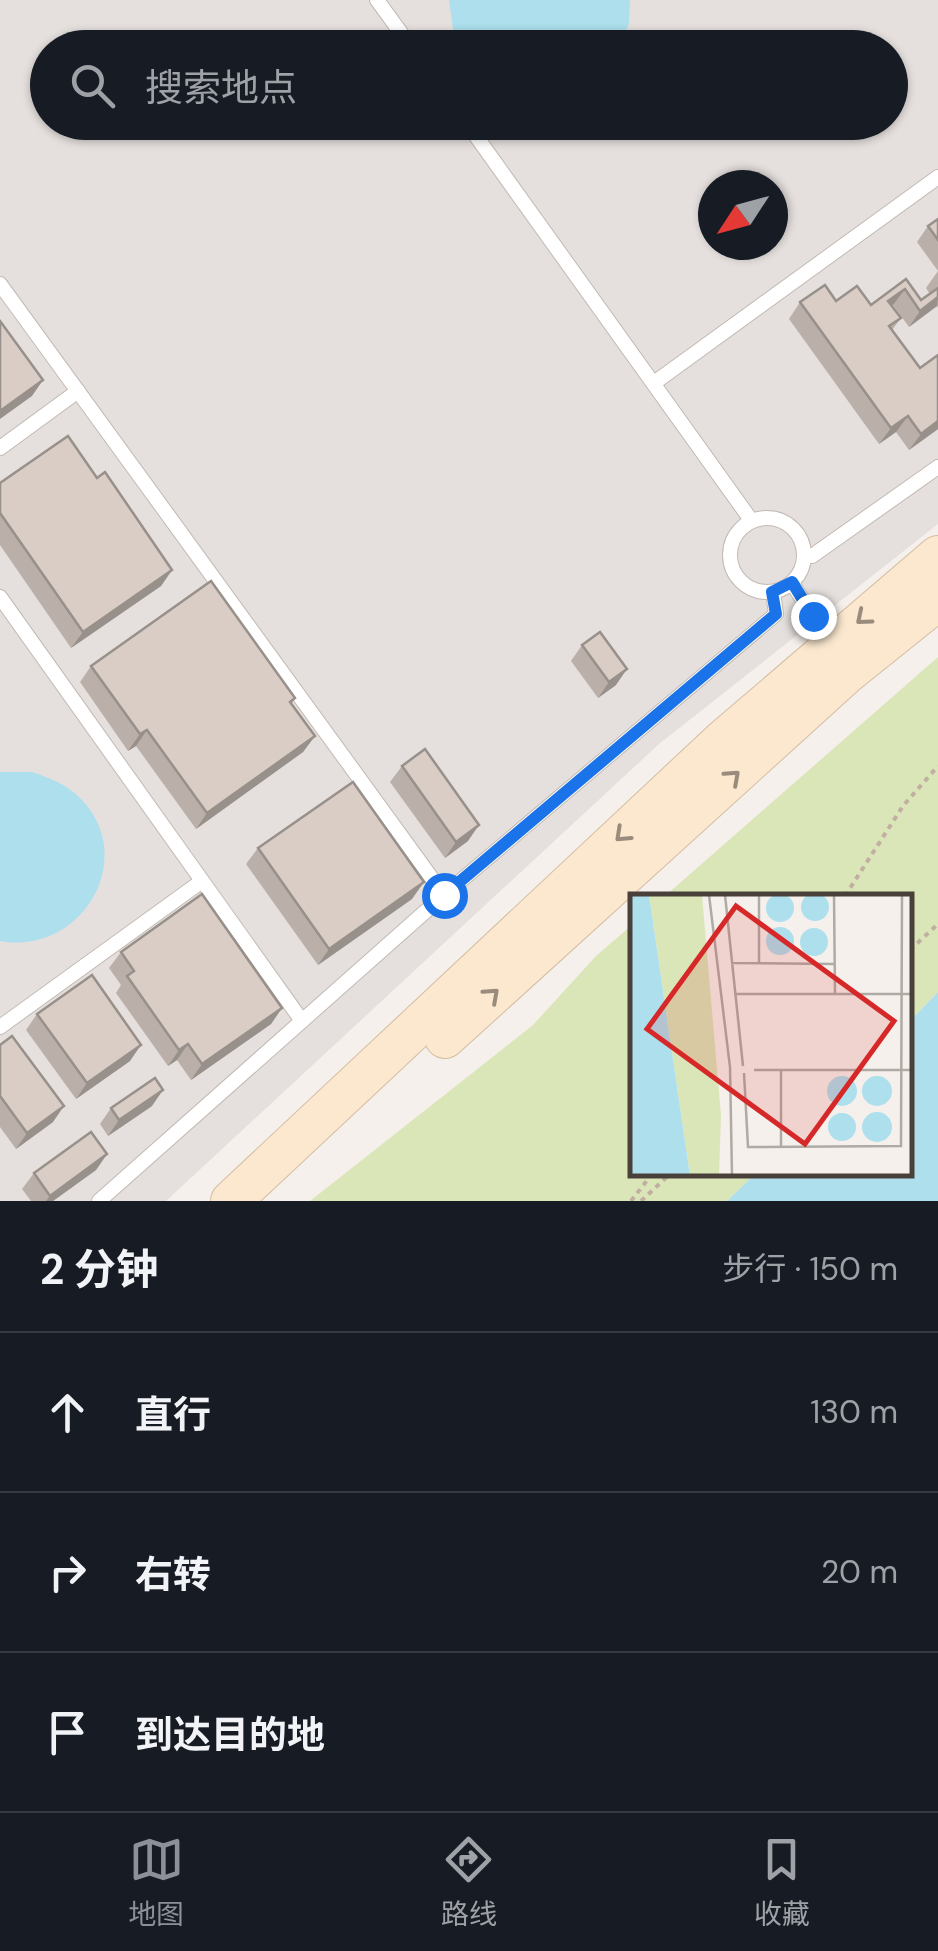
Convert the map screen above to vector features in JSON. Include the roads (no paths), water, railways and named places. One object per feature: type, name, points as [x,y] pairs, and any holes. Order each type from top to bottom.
[{"type":"main road","points":[[231,1201],[722,740],[938,556]]},
{"type":"main road","points":[[264,1201],[846,674],[938,600]]},
{"type":"lane","points":[[377,0],[399,30]]},
{"type":"lane","points":[[479,140],[751,520]]},
{"type":"lane","points":[[654,382],[938,176]]},
{"type":"lane","points":[[0,284],[444,895]]},
{"type":"lane","points":[[0,448],[78,391]]},
{"type":"lane","points":[[806,556],[812,556],[938,467]]},
{"type":"lane","points":[[773,518],[795,530],[806,556],[792,582],[772,592],[748,586],[732,567],[732,542],[738,530],[751,520],[773,518]]},
{"type":"lane","points":[[792,582],[813,616],[824,650]]},
{"type":"lane","points":[[99,1201],[444,895],[776,614],[772,592]]},
{"type":"lane","points":[[0,597],[302,1021]]},
{"type":"lane","points":[[0,1028],[202,882]]},
{"type":"water","points":[[449,0],[630,0],[626,30],[453,30]]},
{"type":"water","points":[[0,772],[32,772],[75,793],[97,822],[104,848],[102,874],[93,898],[77,918],[55,933],[29,942],[0,941]]},
{"type":"water","points":[[938,992],[938,1201],[727,1201],[753,1176],[913,1176],[913,1018]]}]
